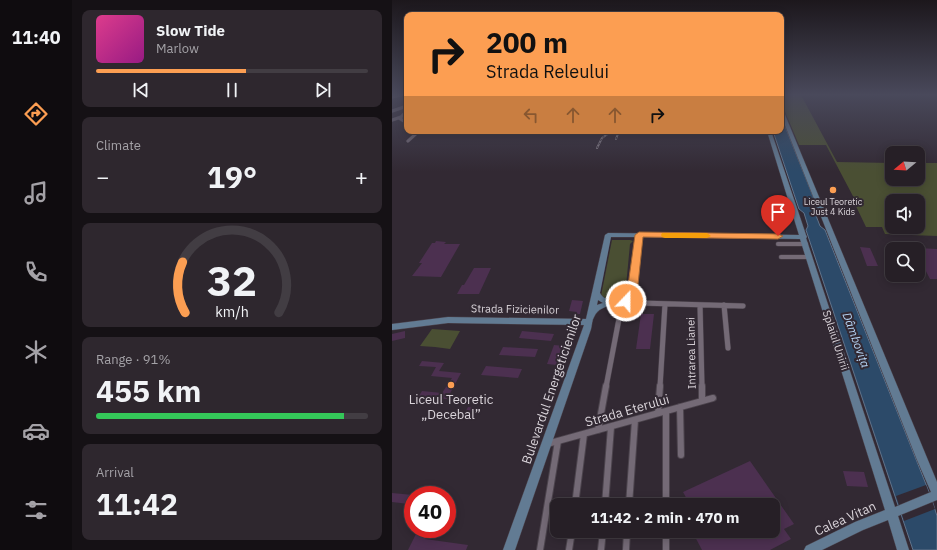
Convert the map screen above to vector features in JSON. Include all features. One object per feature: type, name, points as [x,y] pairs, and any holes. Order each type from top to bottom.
[{"type":"main road","points":[[785,121],[935,495]]},
{"type":"main road","name":"Splaiul Unirii","points":[[770,134],[903,550]]},
{"type":"main road","name":"Bulevardul Energeticienilor","points":[[509,550],[547,445],[590,318],[608,234],[639,235]]},
{"type":"main road","points":[[596,293],[602,300],[611,302],[626,301],[632,294],[639,235],[805,240]]},
{"type":"main road","points":[[590,318],[598,307],[611,302]]},
{"type":"main road","name":"Strada Fizicienilor","points":[[392,327],[439,320],[590,318]]},
{"type":"main road","name":"Calea Vitan","points":[[810,550],[859,526],[935,495]]},
{"type":"street","points":[[408,141],[416,134]]},
{"type":"street","points":[[778,244],[805,240]]},
{"type":"street","points":[[781,257],[810,257]]},
{"type":"street","points":[[598,430],[626,301],[640,303],[743,306]]},
{"type":"street","points":[[658,414],[665,304]]},
{"type":"street","name":"Intrarea Lianei","points":[[700,305],[702,401]]},
{"type":"street","points":[[724,305],[728,348]]},
{"type":"street","name":"Strada Eterului","points":[[547,445],[713,398]]},
{"type":"street","points":[[680,407],[681,455]]},
{"type":"street","points":[[666,411],[666,498]]},
{"type":"street","points":[[629,498],[635,420]]},
{"type":"street","points":[[606,498],[611,427]]},
{"type":"street","points":[[576,498],[584,434]]},
{"type":"street","points":[[540,550],[558,441]]},
{"type":"street","points":[[569,550],[571,538]]},
{"type":"street","points":[[601,550],[602,538]]},
{"type":"street","points":[[626,550],[627,538]]},
{"type":"street","points":[[666,538],[666,550]]},
{"type":"green space","points":[[789,121],[815,121],[837,162],[885,163],[885,186],[925,186],[925,163],[937,163],[937,236],[885,234],[882,227],[866,227],[853,200],[855,200],[826,145],[799,145]]},
{"type":"green space","points":[[612,240],[633,241],[630,244],[625,297],[616,300],[610,300],[601,296]]},
{"type":"green space","points":[[432,329],[460,331],[450,349],[420,346]]},
{"type":"water","name":"Dâmbovița","points":[[784,124],[818,209],[815,213],[820,226],[825,230],[931,497],[937,516],[937,550],[913,550],[806,230],[808,226],[804,213],[799,209],[774,134],[784,134]]},
{"type":"pier","points":[[926,485],[935,509],[904,521],[896,496]]},
{"type":"building","points":[[436,241],[446,242],[444,244],[460,244],[441,277],[412,276],[422,263],[419,263],[432,243],[435,243]]},
{"type":"building","points":[[860,247],[870,248],[878,266],[867,266]]},
{"type":"building","points":[[925,248],[937,249],[937,279],[930,279],[925,269]]},
{"type":"building","points":[[474,268],[491,268],[479,294],[457,294],[462,285],[464,285]]},
{"type":"building","points":[[572,300],[583,301],[580,314],[569,311]]},
{"type":"building","points":[[641,314],[654,314],[650,349],[636,349]]},
{"type":"building","points":[[405,331],[405,338],[392,341],[392,334]]},
{"type":"building","points":[[522,331],[554,334],[551,341],[519,338]]},
{"type":"building","points":[[554,345],[564,346],[557,365],[547,364]]},
{"type":"building","points":[[503,347],[538,349],[535,357],[499,355]]},
{"type":"building","name":"Liceul Teoretic „Decebal”","points":[[422,361],[444,363],[439,371],[461,373],[447,399],[419,396],[422,391],[442,393],[452,378],[431,376],[436,367],[419,366]]},
{"type":"building","points":[[486,366],[522,369],[518,378],[481,375]]},
{"type":"building","points":[[468,407],[476,408],[470,419],[462,418]]},
{"type":"building","points":[[750,461],[776,498],[686,498],[683,492]]},
{"type":"building","points":[[843,471],[864,472],[868,487],[847,486]]},
{"type":"building","points":[[392,493],[404,494],[404,503],[392,502]]},
{"type":"building","points":[[780,504],[794,524],[784,529],[791,539],[770,550],[702,550],[696,538],[780,538]]},
{"type":"building","points":[[414,538],[426,538],[425,539],[468,545],[466,550],[408,550]]},
{"type":"railway","points":[[597,148],[602,138],[608,134]]},
{"type":"railway","points":[[616,139],[618,134]]},
{"type":"slow traffic","points":[[665,235],[707,236]]},
{"type":"place","name":"Liceul Teoretic Just 4 Kids","points":[[833,190]]},
{"type":"place","name":"Liceul Teoretic „Decebal”","points":[[451,385]]},
{"type":"route","points":[[626,301],[632,294],[639,235],[778,236]]}]
